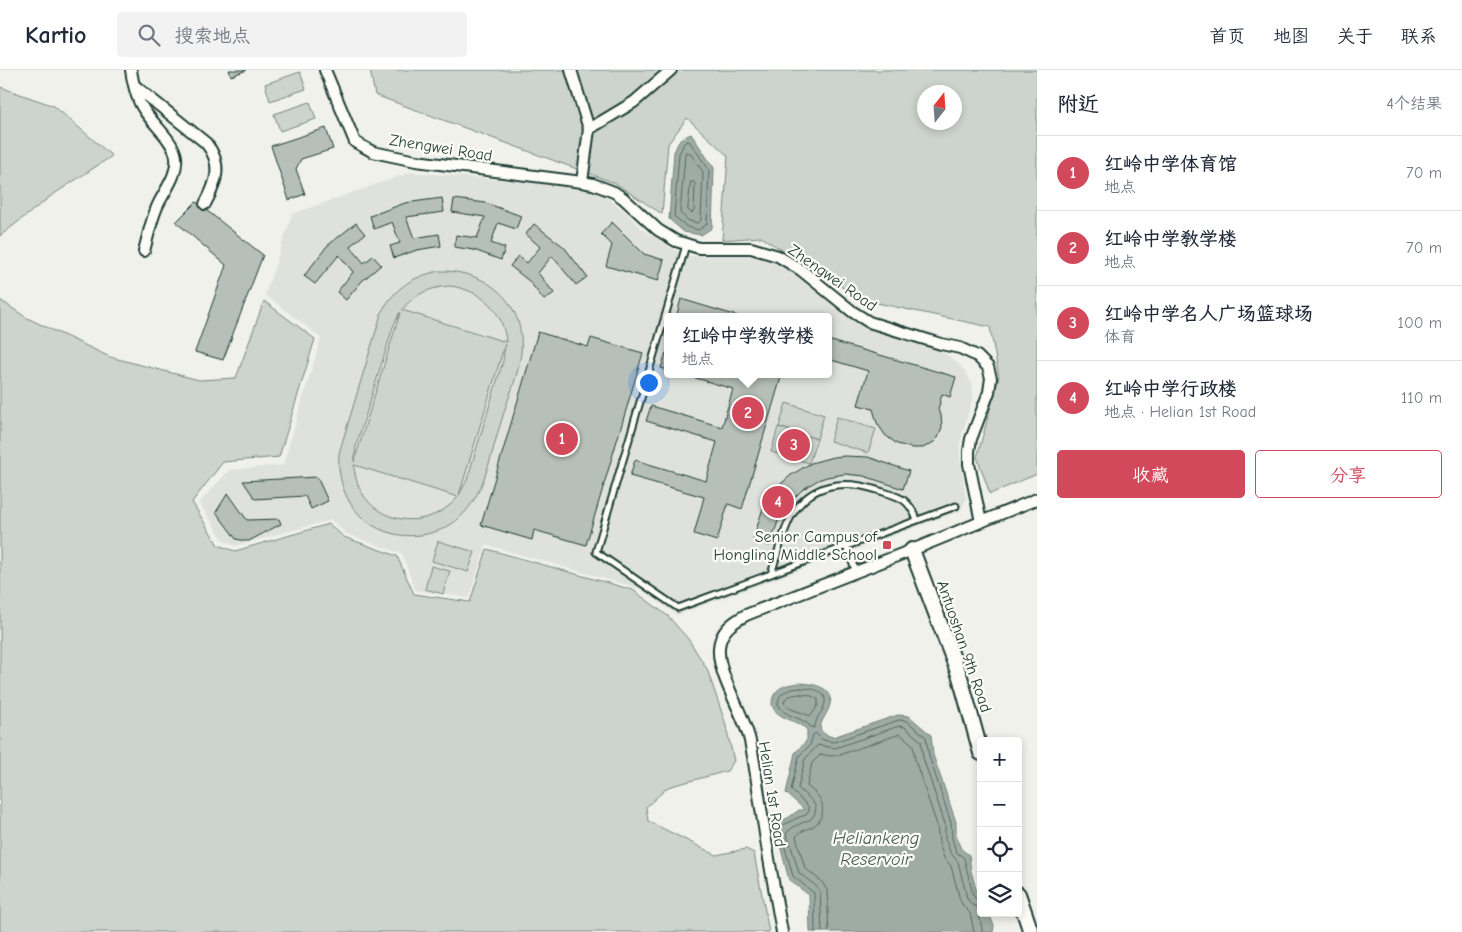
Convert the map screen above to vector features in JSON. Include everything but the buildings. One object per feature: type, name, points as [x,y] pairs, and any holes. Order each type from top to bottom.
[{"type":"street","points":[[131,70],[134,85],[143,109],[172,146],[176,156],[174,172],[167,192],[158,205],[144,251]]},
{"type":"street","name":"Zhengwei Road","points":[[326,70],[354,142],[373,152],[416,160],[593,184],[624,198],[658,230],[671,239],[686,245],[711,248],[751,248],[778,256],[801,270],[853,312],[869,322],[960,348],[977,356],[988,367],[991,378],[989,392],[971,440],[969,451],[969,464],[981,522]]},
{"type":"street","points":[[572,70],[589,128],[582,182]]},
{"type":"street","points":[[589,128],[634,102],[671,70]]},
{"type":"street","points":[[134,85],[206,143],[212,151],[218,166],[217,174],[209,197],[204,204]]},
{"type":"street","name":"Helian 1st Road","points":[[782,932],[750,739],[720,660],[720,642],[723,634],[729,626],[746,615],[912,550],[1037,498]]},
{"type":"street","name":"Antuoshan 9th Road","points":[[912,550],[960,677],[977,739]]},
{"type":"street","points":[[1022,908],[1028,929]]},
{"type":"lane","points":[[666,313],[686,245]]},
{"type":"lane","points":[[664,320],[596,552],[678,608],[956,506]]},
{"type":"lane","points":[[772,574],[792,515],[808,497],[830,486],[862,485],[901,498],[910,505],[917,520]]},
{"type":"lane","points":[[846,546],[856,572]]},
{"type":"shaded area","points":[[370,70],[1037,70],[1037,474],[990,494],[977,457],[999,377],[990,327],[863,300],[761,237],[722,240],[728,156],[687,118],[668,144],[662,214],[615,183],[375,95]]},
{"type":"shaded area","points":[[300,72],[306,89],[270,101],[265,84]]},
{"type":"shaded area","points":[[0,87],[54,106],[112,156],[51,196],[0,236]]},
{"type":"shaded area","points":[[310,102],[316,119],[280,131],[274,114]]},
{"type":"shaded area","points":[[411,172],[581,187],[609,199],[626,212],[642,229],[681,253],[689,256],[752,256],[777,261],[841,311],[868,328],[944,353],[960,365],[972,384],[973,397],[960,443],[966,500],[960,511],[677,615],[641,589],[486,545],[469,598],[415,590],[402,554],[346,534],[331,520],[235,546],[223,540],[199,503],[229,470],[283,465],[321,338],[265,295],[292,214]]},
{"type":"shaded area","points":[[439,271],[457,272],[473,276],[500,292],[510,304],[517,319],[521,335],[520,361],[486,474],[470,505],[459,518],[445,528],[427,534],[405,536],[391,533],[372,525],[356,511],[345,494],[342,484],[339,453],[382,311],[393,295],[406,284],[421,276]],"holes":[[[451,286],[472,292],[489,304],[500,320],[506,342],[402,310],[424,292]],[[400,312],[354,462],[356,446],[393,327]],[[505,344],[503,361],[467,480],[459,495]],[[354,465],[458,497],[444,510],[427,517],[411,520],[394,517],[379,511],[367,499],[358,484]]]},
{"type":"shaded area","points":[[0,300],[27,318],[110,357],[199,380],[236,378],[264,301],[315,339],[279,457],[223,462],[192,502],[218,545],[235,551],[329,524],[344,537],[397,556],[414,594],[470,602],[487,549],[633,590],[668,616],[689,640],[707,669],[725,722],[734,761],[727,771],[668,787],[646,807],[648,821],[716,855],[746,849],[754,853],[769,932],[0,932]]},
{"type":"shaded area","points":[[786,403],[824,415],[817,439],[779,427]]},
{"type":"shaded area","points":[[837,417],[876,429],[868,453],[830,441]]},
{"type":"shaded area","points":[[778,427],[817,439],[809,463],[771,452]]},
{"type":"shaded area","points":[[438,541],[475,552],[468,572],[432,561]]},
{"type":"shaded area","points":[[431,566],[450,571],[443,594],[425,589]]},
{"type":"water","points":[[691,134],[714,168],[712,228],[701,235],[684,232],[669,219],[674,152],[680,139]]},
{"type":"water","name":"Heliankeng Reservoir","points":[[801,683],[819,686],[828,692],[830,703],[820,727],[823,733],[827,735],[833,737],[898,715],[909,716],[931,735],[933,755],[956,822],[956,837],[961,849],[969,855],[977,893],[977,917],[991,917],[994,926],[993,932],[810,932],[809,895],[789,880],[781,849],[774,835],[776,823],[788,818],[799,810],[804,810],[786,793],[795,753],[807,740],[807,730],[803,726],[778,714],[772,704],[775,693],[789,685]]},
{"type":"place","name":"红岭中学教学楼","points":[[748,413]]},
{"type":"place","name":"红岭中学体育馆","points":[[562,439]]},
{"type":"place","name":"红岭中学名人广场篮球场","points":[[794,445]]},
{"type":"place","name":"红岭中学行政楼","points":[[778,502]]},
{"type":"place","name":"Senior Campus of Hongling Middle School","points":[[887,545]]}]
